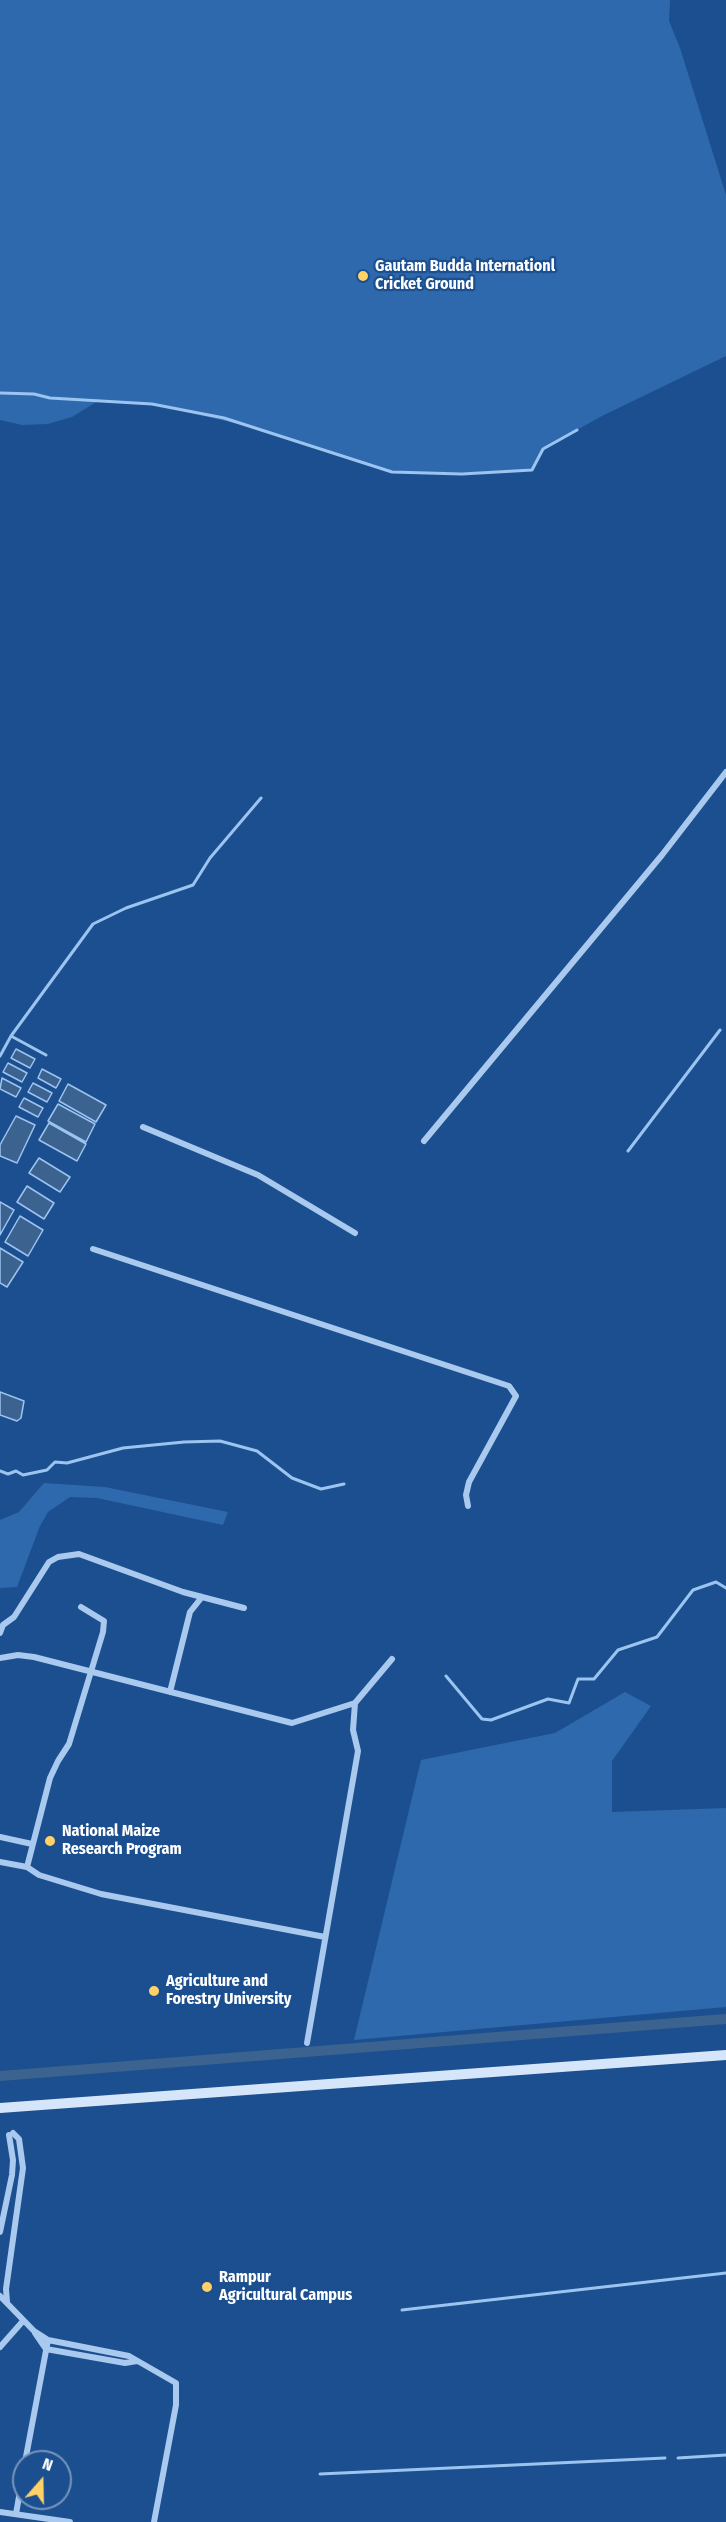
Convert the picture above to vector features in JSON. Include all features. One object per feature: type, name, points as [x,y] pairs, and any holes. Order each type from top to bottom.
[{"type":"main road","points":[[0,2108],[726,2055]]},
{"type":"street","points":[[424,1141],[662,855],[726,772]]},
{"type":"street","points":[[142,1127],[258,1175],[355,1233]]},
{"type":"street","points":[[93,1249],[509,1386],[516,1396],[469,1482],[466,1495],[468,1506]]},
{"type":"street","points":[[0,1633],[3,1625],[14,1617],[49,1562],[58,1557],[79,1554],[202,1597],[244,1608]]},
{"type":"street","points":[[170,1692],[190,1612],[202,1597]]},
{"type":"street","points":[[27,1867],[50,1778],[69,1744],[104,1621],[81,1607]]},
{"type":"street","points":[[0,1658],[18,1654],[292,1723],[355,1703],[392,1659]]},
{"type":"street","points":[[307,2043],[358,1751],[353,1730],[355,1703]]},
{"type":"street","points":[[0,1837],[32,1844]]},
{"type":"street","points":[[0,1862],[27,1867],[39,1875],[101,1894],[325,1936]]},
{"type":"street","points":[[0,2232],[3,2200],[12,2175],[11,2134],[19,2139],[23,2168],[6,2300],[23,2321],[48,2340],[116,2352],[138,2361],[176,2383],[176,2405],[154,2522]]},
{"type":"street","points":[[0,2296],[16,2311]]},
{"type":"street","points":[[0,2347],[23,2321]]},
{"type":"street","points":[[34,2331],[46,2349],[125,2363],[138,2361]]},
{"type":"street","points":[[27,2450],[48,2340]]},
{"type":"street","points":[[16,2514],[17,2510]]},
{"type":"street","points":[[0,2512],[70,2522]]},
{"type":"shaded area","name":"Gautam Budda Internationl Cricket Ground","points":[[0,0],[670,0],[669,21],[680,48],[726,195],[726,356],[602,416],[543,449],[532,470],[494,473],[392,472],[251,427],[152,404],[98,401],[72,417],[48,424],[22,425],[0,420]]},
{"type":"shaded area","points":[[16,1049],[35,1059],[30,1068],[11,1058]]},
{"type":"shaded area","points":[[8,1063],[27,1073],[22,1082],[3,1072]]},
{"type":"shaded area","points":[[42,1069],[61,1079],[56,1088],[38,1078]]},
{"type":"shaded area","points":[[2,1078],[21,1088],[16,1097],[0,1089]]},
{"type":"shaded area","points":[[33,1083],[52,1093],[47,1102],[28,1092]]},
{"type":"shaded area","points":[[68,1084],[106,1105],[96,1122],[59,1101]]},
{"type":"shaded area","points":[[24,1098],[43,1108],[38,1117],[19,1107]]},
{"type":"shaded area","points":[[58,1104],[95,1124],[86,1142],[48,1121]]},
{"type":"shaded area","points":[[16,1116],[35,1125],[17,1163],[0,1156],[0,1145]]},
{"type":"shaded area","points":[[49,1123],[86,1144],[77,1161],[39,1140]]},
{"type":"shaded area","points":[[39,1158],[70,1177],[60,1192],[29,1173]]},
{"type":"shaded area","points":[[27,1186],[54,1203],[44,1219],[17,1202]]},
{"type":"shaded area","points":[[0,1202],[14,1210],[0,1235]]},
{"type":"shaded area","points":[[20,1216],[43,1230],[28,1256],[5,1242]]},
{"type":"shaded area","points":[[0,1248],[23,1262],[7,1287],[0,1283]]},
{"type":"shaded area","points":[[0,1392],[24,1401],[21,1418],[17,1421],[0,1415]]},
{"type":"shaded area","points":[[44,1483],[105,1487],[228,1512],[223,1525],[97,1498],[70,1497],[48,1512],[40,1526],[17,1587],[0,1588],[0,1520],[19,1512]]},
{"type":"shaded area","points":[[625,1692],[651,1706],[612,1761],[612,1812],[726,1808],[726,2007],[354,2040],[421,1760],[555,1733]]},
{"type":"waterway","points":[[0,393],[152,404],[224,418],[392,472],[462,474],[532,470],[543,449],[577,430]]},
{"type":"waterway","points":[[0,1056],[11,1036],[93,924],[126,908],[193,885],[210,858],[261,798]]},
{"type":"waterway","points":[[628,1151],[720,1030]]},
{"type":"waterway","points":[[11,1036],[46,1055]]},
{"type":"waterway","points":[[0,1471],[8,1474],[16,1471],[23,1475],[47,1470],[55,1462],[67,1463],[123,1448],[220,1441],[257,1451],[292,1478],[321,1489],[344,1484]]},
{"type":"waterway","points":[[446,1676],[482,1719],[491,1720],[548,1699],[569,1703],[578,1679],[594,1679],[618,1650],[657,1637],[693,1590],[716,1582],[726,1588]]},
{"type":"waterway","points":[[0,2076],[726,2019]]},
{"type":"waterway","points":[[402,2310],[726,2273]]},
{"type":"waterway","points":[[678,2458],[726,2455]]},
{"type":"waterway","points":[[320,2474],[665,2458]]},
{"type":"place","name":"Gautam Budda Internationl Cricket Ground","points":[[363,276]]},
{"type":"place","name":"National Maize Research Program","points":[[50,1841]]},
{"type":"place","name":"Agriculture and Forestry University","points":[[154,1991]]},
{"type":"place","name":"Rampur Agricultural Campus","points":[[207,2287]]}]
